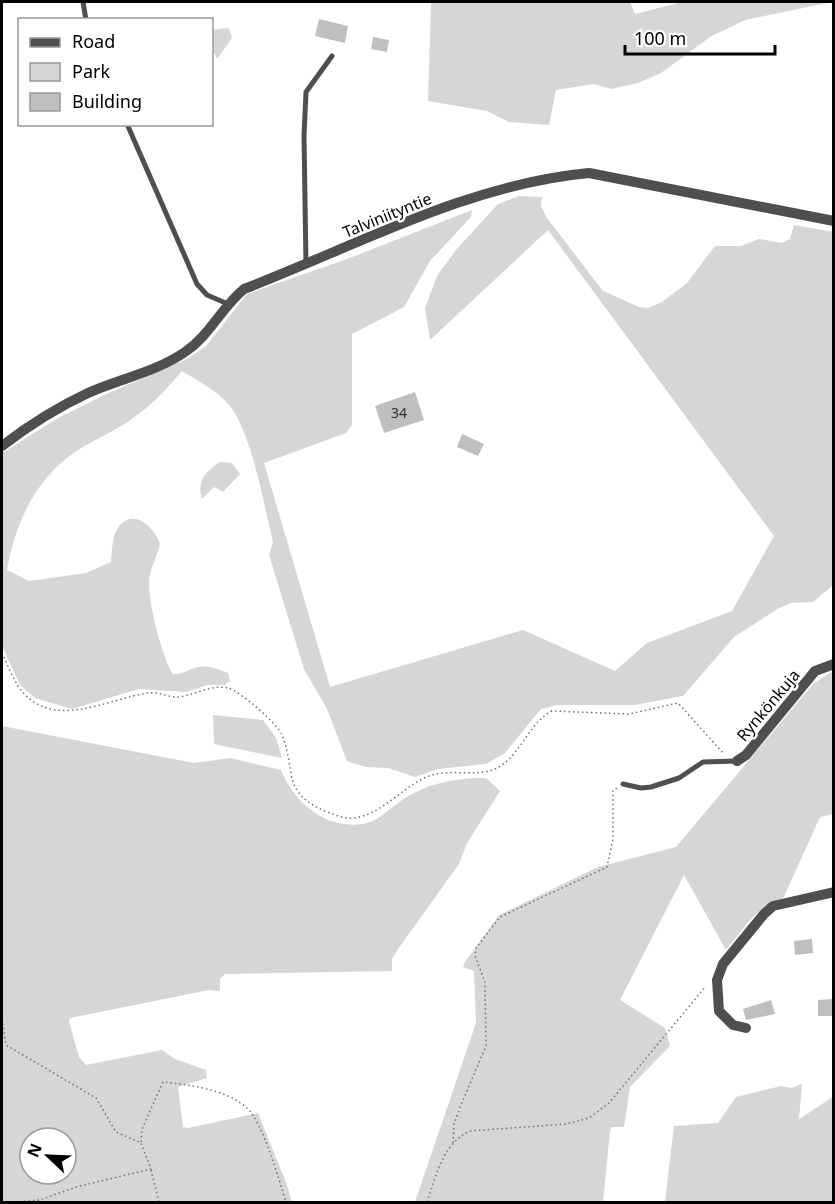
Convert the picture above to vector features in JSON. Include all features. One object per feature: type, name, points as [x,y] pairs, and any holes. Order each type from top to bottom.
[{"type":"street","name":"Talviniityntie","points":[[2,446],[24,429],[86,394],[159,366],[184,353],[204,338],[228,304],[244,289],[306,266],[449,206],[558,176],[589,174],[834,220]]},
{"type":"street","name":"Rynkönkuja","points":[[733,761],[746,755],[815,671],[834,664]]},
{"type":"street","points":[[746,1028],[733,1025],[719,1011],[717,980],[723,964],[773,906],[834,892]]},
{"type":"lane","points":[[83,2],[86,18]]},
{"type":"lane","points":[[306,266],[304,136],[306,92],[332,56]]},
{"type":"lane","points":[[128,126],[197,284],[207,295],[228,304]]},
{"type":"lane","name":"Rynkönkuja","points":[[623,784],[641,788],[651,787],[679,778],[703,762],[733,761]]},
{"type":"path","points":[[2,653],[18,686],[26,695],[36,703],[74,712],[148,693],[180,697],[219,688],[229,688],[264,715],[282,734],[290,776],[307,802],[344,818],[356,818],[374,811],[412,783],[434,774],[496,768],[509,758],[542,716],[552,711],[629,714],[678,703],[733,761]]},
{"type":"path","points":[[453,1143],[454,1124],[460,1105],[486,1047],[485,982],[475,956],[476,948],[500,917],[607,867],[613,839],[613,790],[623,784]]},
{"type":"path","points":[[426,1203],[453,1143],[459,1135],[470,1131],[566,1125],[589,1118],[609,1103],[710,980]]},
{"type":"path","points":[[2,1019],[6,1045],[96,1098],[116,1132],[141,1143]]},
{"type":"path","points":[[159,1203],[151,1169],[141,1143],[142,1129],[163,1082],[192,1085],[232,1098],[252,1114],[286,1203]]},
{"type":"path","points":[[15,1203],[40,1200],[84,1185],[151,1169]]},
{"type":"green space","points":[[431,2],[630,2],[635,14],[682,2],[832,2],[745,20],[710,37],[661,73],[638,83],[611,89],[594,84],[556,90],[549,125],[509,122],[487,111],[428,101]]},
{"type":"green space","points":[[229,28],[232,38],[217,59],[213,50],[213,30]]},
{"type":"green space","points":[[519,196],[542,197],[541,206],[547,218],[603,291],[639,307],[648,308],[662,302],[687,283],[715,246],[741,246],[759,239],[782,243],[790,239],[794,225],[833,232],[833,585],[813,602],[791,603],[779,608],[734,637],[683,696],[635,705],[557,705],[541,709],[505,753],[486,764],[438,769],[415,777],[388,768],[366,767],[347,761],[327,709],[304,669],[269,555],[273,542],[245,434],[238,418],[220,396],[182,371],[137,416],[78,450],[51,473],[32,498],[25,512],[14,540],[7,570],[29,581],[86,573],[111,562],[115,533],[120,525],[132,519],[144,522],[160,543],[150,574],[150,595],[160,640],[173,674],[180,674],[198,667],[210,667],[228,673],[230,681],[225,685],[208,685],[186,692],[139,689],[72,709],[35,698],[20,685],[2,646],[2,453],[58,418],[187,359],[206,346],[247,294],[347,259],[472,210],[471,217],[430,261],[404,307],[352,334],[352,425],[346,433],[264,463],[330,687],[523,630],[615,671],[647,643],[732,611],[774,536],[548,230],[430,340],[425,308],[437,276],[456,250],[498,204]]},
{"type":"green space","points":[[220,462],[232,463],[240,474],[223,492],[214,487],[202,499],[201,482],[210,469]]},
{"type":"green space","points":[[833,671],[833,814],[820,817],[782,901],[773,903],[757,913],[726,950],[684,875],[620,1000],[665,1028],[670,1046],[630,1087],[624,1127],[612,1127],[610,1131],[603,1202],[415,1202],[476,1023],[474,971],[463,967],[499,915],[598,867],[676,847],[813,684]]},
{"type":"green space","points":[[213,715],[263,720],[276,738],[282,758],[214,744]]},
{"type":"green space","points":[[2,726],[194,763],[230,758],[281,770],[294,793],[314,812],[326,819],[353,825],[372,821],[422,789],[453,780],[486,778],[500,791],[467,843],[459,864],[392,959],[392,971],[225,974],[220,979],[220,991],[209,990],[70,1018],[69,1022],[79,1057],[86,1065],[162,1050],[175,1059],[206,1070],[207,1078],[178,1087],[183,1127],[188,1128],[258,1113],[292,1202],[2,1202]]},
{"type":"green space","points":[[802,1084],[799,1119],[833,1097],[833,1202],[665,1202],[674,1126],[718,1123],[736,1097],[781,1086],[791,1088]]},
{"type":"building","points":[[319,19],[348,26],[345,43],[315,36]]},
{"type":"building","points":[[373,37],[389,40],[387,52],[371,49]]},
{"type":"building","points":[[415,392],[424,420],[384,433],[375,406]]},
{"type":"building","points":[[462,434],[484,444],[478,456],[457,447]]},
{"type":"building","points":[[812,939],[813,953],[795,955],[794,941]]},
{"type":"building","points":[[834,999],[834,1016],[818,1016],[818,1000]]},
{"type":"building","points":[[771,1000],[775,1014],[746,1020],[743,1009]]}]
